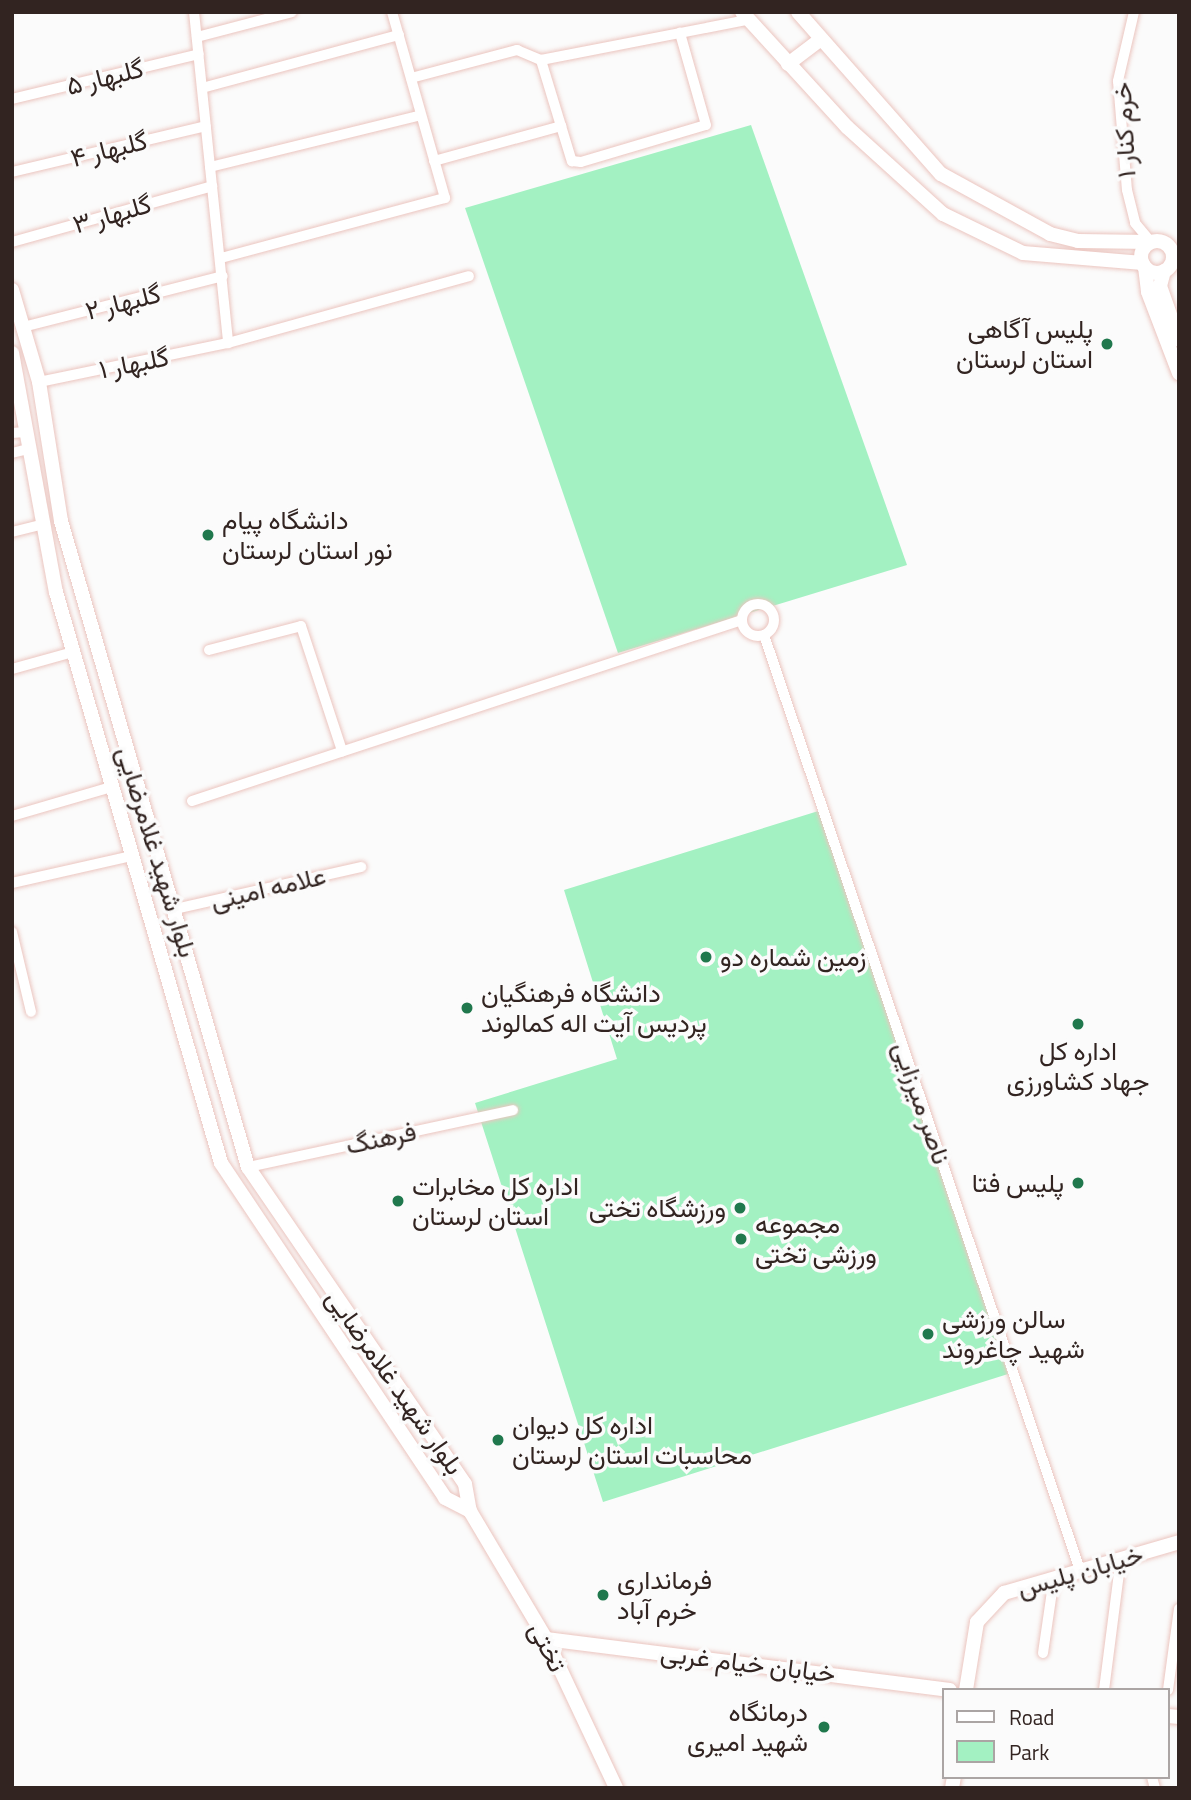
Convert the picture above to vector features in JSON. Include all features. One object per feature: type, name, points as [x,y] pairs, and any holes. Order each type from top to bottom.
[{"type":"main road","points":[[798,12],[942,174],[1050,234],[1078,241],[1153,242],[1179,238]]},
{"type":"main road","points":[[745,16],[847,127],[943,214],[1023,253],[1144,265],[1171,263]]},
{"type":"main road","points":[[788,64],[821,39]]},
{"type":"main road","points":[[1153,242],[1170,248],[1171,263],[1160,286],[1179,340]]},
{"type":"main road","points":[[1153,242],[1143,249],[1148,292],[1179,373]]},
{"type":"main road","name":"بلوار شهید غلامرضایی","points":[[12,290],[39,382],[61,521],[248,1167],[466,1484],[470,1511]]},
{"type":"main road","name":"بلوار شهید غلامرضایی","points":[[12,353],[19,432],[28,449],[40,525],[56,592],[221,1163],[233,1186],[444,1498],[470,1511]]},
{"type":"main road","points":[[17,386],[39,382]]},
{"type":"main road","points":[[19,432],[45,429]]},
{"type":"main road","points":[[56,592],[79,587]]},
{"type":"main road","points":[[185,1039],[210,1032]]},
{"type":"main road","name":"تختی","points":[[470,1511],[545,1639],[616,1788]]},
{"type":"main road","name":"خیابان پلیس","points":[[966,1688],[977,1622],[988,1605],[1004,1594],[1179,1542]]},
{"type":"main road","name":"خیابان خیام غربی","points":[[545,1639],[942,1689]]},
{"type":"street","points":[[194,12],[228,343]]},
{"type":"street","points":[[197,37],[292,12]]},
{"type":"street","points":[[221,258],[445,198],[392,12]]},
{"type":"street","name":"خرم کنار ۱","points":[[1134,12],[1118,81],[1127,190],[1135,223],[1153,242]]},
{"type":"street","points":[[411,78],[517,50],[541,60],[680,33],[745,16]]},
{"type":"street","points":[[541,60],[572,161],[581,162],[706,125],[680,33]]},
{"type":"street","points":[[202,88],[398,35]]},
{"type":"street","name":"گلبهار ۵","points":[[12,99],[199,54]]},
{"type":"street","points":[[210,167],[421,115]]},
{"type":"street","name":"گلبهار ۴","points":[[12,172],[206,125]]},
{"type":"street","points":[[434,161],[561,126]]},
{"type":"street","name":"۳ گلبهار","points":[[12,242],[212,186]]},
{"type":"street","name":"گلبهار ۲","points":[[23,327],[223,276]]},
{"type":"street","name":"گلبهار ۱","points":[[39,382],[228,343],[470,276]]},
{"type":"street","points":[[12,453],[28,449]]},
{"type":"street","points":[[12,532],[40,525]]},
{"type":"street","points":[[192,801],[743,620],[750,606],[760,604],[770,609],[774,624],[764,635],[749,633],[743,620]]},
{"type":"street","points":[[209,650],[300,626],[342,751]]},
{"type":"street","name":"ناصر میرزایی","points":[[764,635],[1080,1570]]},
{"type":"street","points":[[12,669],[73,652]]},
{"type":"street","points":[[12,816],[111,787]]},
{"type":"street","points":[[12,883],[132,856]]},
{"type":"street","name":"علامه امینی","points":[[175,909],[361,867]]},
{"type":"street","points":[[12,932],[32,1012]]},
{"type":"street","name":"فرهنگ","points":[[248,1167],[513,1110]]},
{"type":"street","points":[[1104,1688],[1121,1558]]},
{"type":"street","points":[[1043,1653],[1054,1578]]},
{"type":"street","points":[[1168,1688],[1179,1609]]},
{"type":"green space","points":[[751,125],[907,565],[618,653],[465,208]]},
{"type":"green space","name":"مجموعه ورزشی تختی","points":[[828,808],[1008,1374],[603,1502],[475,1103],[617,1059],[564,890]]},
{"type":"place","name":"پلیس آگاهی استان لرستان","points":[[1107,344]]},
{"type":"place","name":"دانشگاه پیام نور استان لرستان","points":[[208,535]]},
{"type":"place","name":"زمین شماره دو","points":[[706,957]]},
{"type":"place","name":"دانشگاه فرهنگیان پردیس آیت اله کمالوند","points":[[467,1008]]},
{"type":"place","name":"اداره کل جهاد کشاورزی","points":[[1078,1024]]},
{"type":"place","name":"پلیس فتا","points":[[1078,1183]]},
{"type":"place","name":"اداره کل مخابرات استان لرستان","points":[[398,1201]]},
{"type":"place","name":"ورزشگاه تختی","points":[[740,1208]]},
{"type":"place","name":"مجموعه ورزشی تختی","points":[[741,1239]]},
{"type":"place","name":"سالن ورزشی شهید چاغروند","points":[[928,1334]]},
{"type":"place","name":"اداره کل دیوان محاسبات استان لرستان","points":[[498,1440]]},
{"type":"place","name":"فرمانداری خرم آباد","points":[[603,1595]]},
{"type":"place","name":"درمانگاه شهید امیری","points":[[824,1727]]}]
